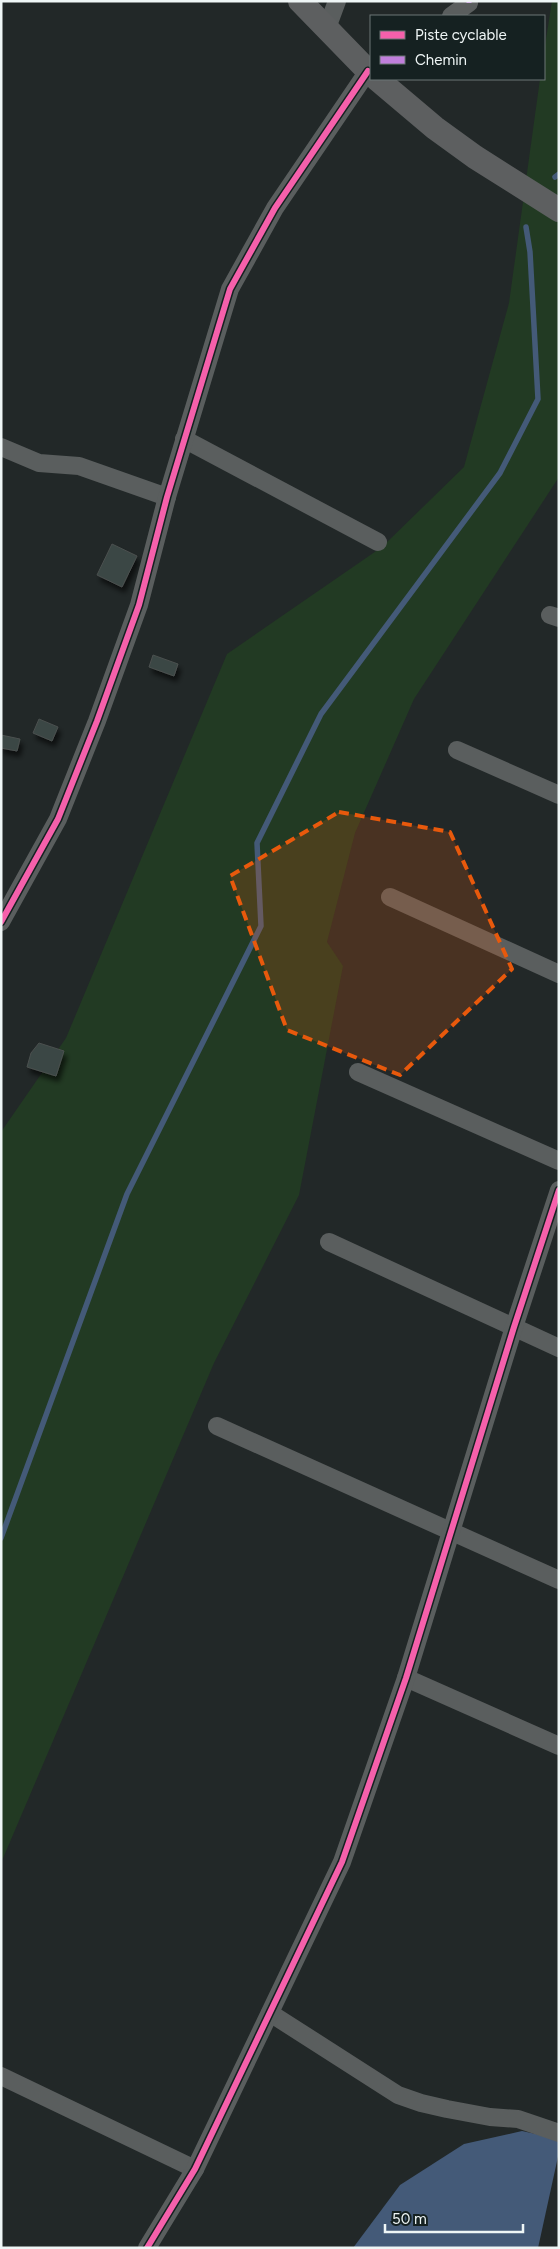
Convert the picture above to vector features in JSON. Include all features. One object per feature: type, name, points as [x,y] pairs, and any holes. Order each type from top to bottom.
[{"type":"street","points":[[1,922],[58,819],[97,721],[139,604],[166,497],[222,310],[238,273],[275,208],[368,66],[300,1]]},
{"type":"street","points":[[327,28],[337,1]]},
{"type":"street","points":[[452,15],[469,2]]},
{"type":"street","points":[[383,80],[435,128],[475,157],[559,210]]},
{"type":"street","points":[[184,439],[378,542]]},
{"type":"street","points":[[1,447],[40,463],[79,466],[166,497]]},
{"type":"street","points":[[457,750],[559,795]]},
{"type":"street","points":[[390,897],[559,974]]},
{"type":"street","points":[[358,1072],[559,1161]]},
{"type":"street","points":[[147,2248],[195,2169],[342,1862],[406,1678],[514,1326],[559,1190]]},
{"type":"street","points":[[329,1242],[559,1348]]},
{"type":"street","points":[[216,1426],[559,1580]]},
{"type":"street","points":[[406,1678],[559,1746]]},
{"type":"street","points":[[270,2013],[398,2095],[420,2103],[447,2109],[490,2117],[518,2119],[559,2133]]},
{"type":"street","points":[[1,2076],[195,2169]]},
{"type":"highlighted area","points":[[339,812],[450,832],[512,969],[400,1075],[287,1030],[230,876]]},
{"type":"green space","points":[[552,1],[559,1],[559,477],[414,699],[355,833],[327,942],[343,966],[299,1195],[214,1363],[1,1863],[1,1132],[66,1038],[227,654],[382,547],[464,467],[509,303],[540,80],[545,80],[545,46]]},
{"type":"water","points":[[522,2131],[559,2139],[559,2152],[538,2248],[353,2248],[400,2185],[464,2144]]},
{"type":"building","points":[[112,544],[137,556],[122,587],[97,575]]},
{"type":"building","points":[[153,655],[178,664],[174,676],[149,667]]},
{"type":"building","points":[[39,719],[58,727],[52,741],[33,733]]},
{"type":"building","points":[[1,735],[20,739],[17,751],[1,748]]},
{"type":"building","points":[[39,1043],[64,1051],[56,1076],[27,1067],[31,1053]]},
{"type":"waterway","points":[[555,177],[559,174]]},
{"type":"waterway","points":[[1,1538],[127,1194],[261,926],[257,843],[321,714],[500,473],[538,399],[530,252],[526,227]]},
{"type":"cycle path","points":[[1,922],[58,819],[97,721],[139,605],[167,497],[230,289],[275,208],[368,71]]},
{"type":"cycle path","points":[[147,2248],[195,2169],[342,1862],[406,1678],[514,1327],[559,1190]]}]
